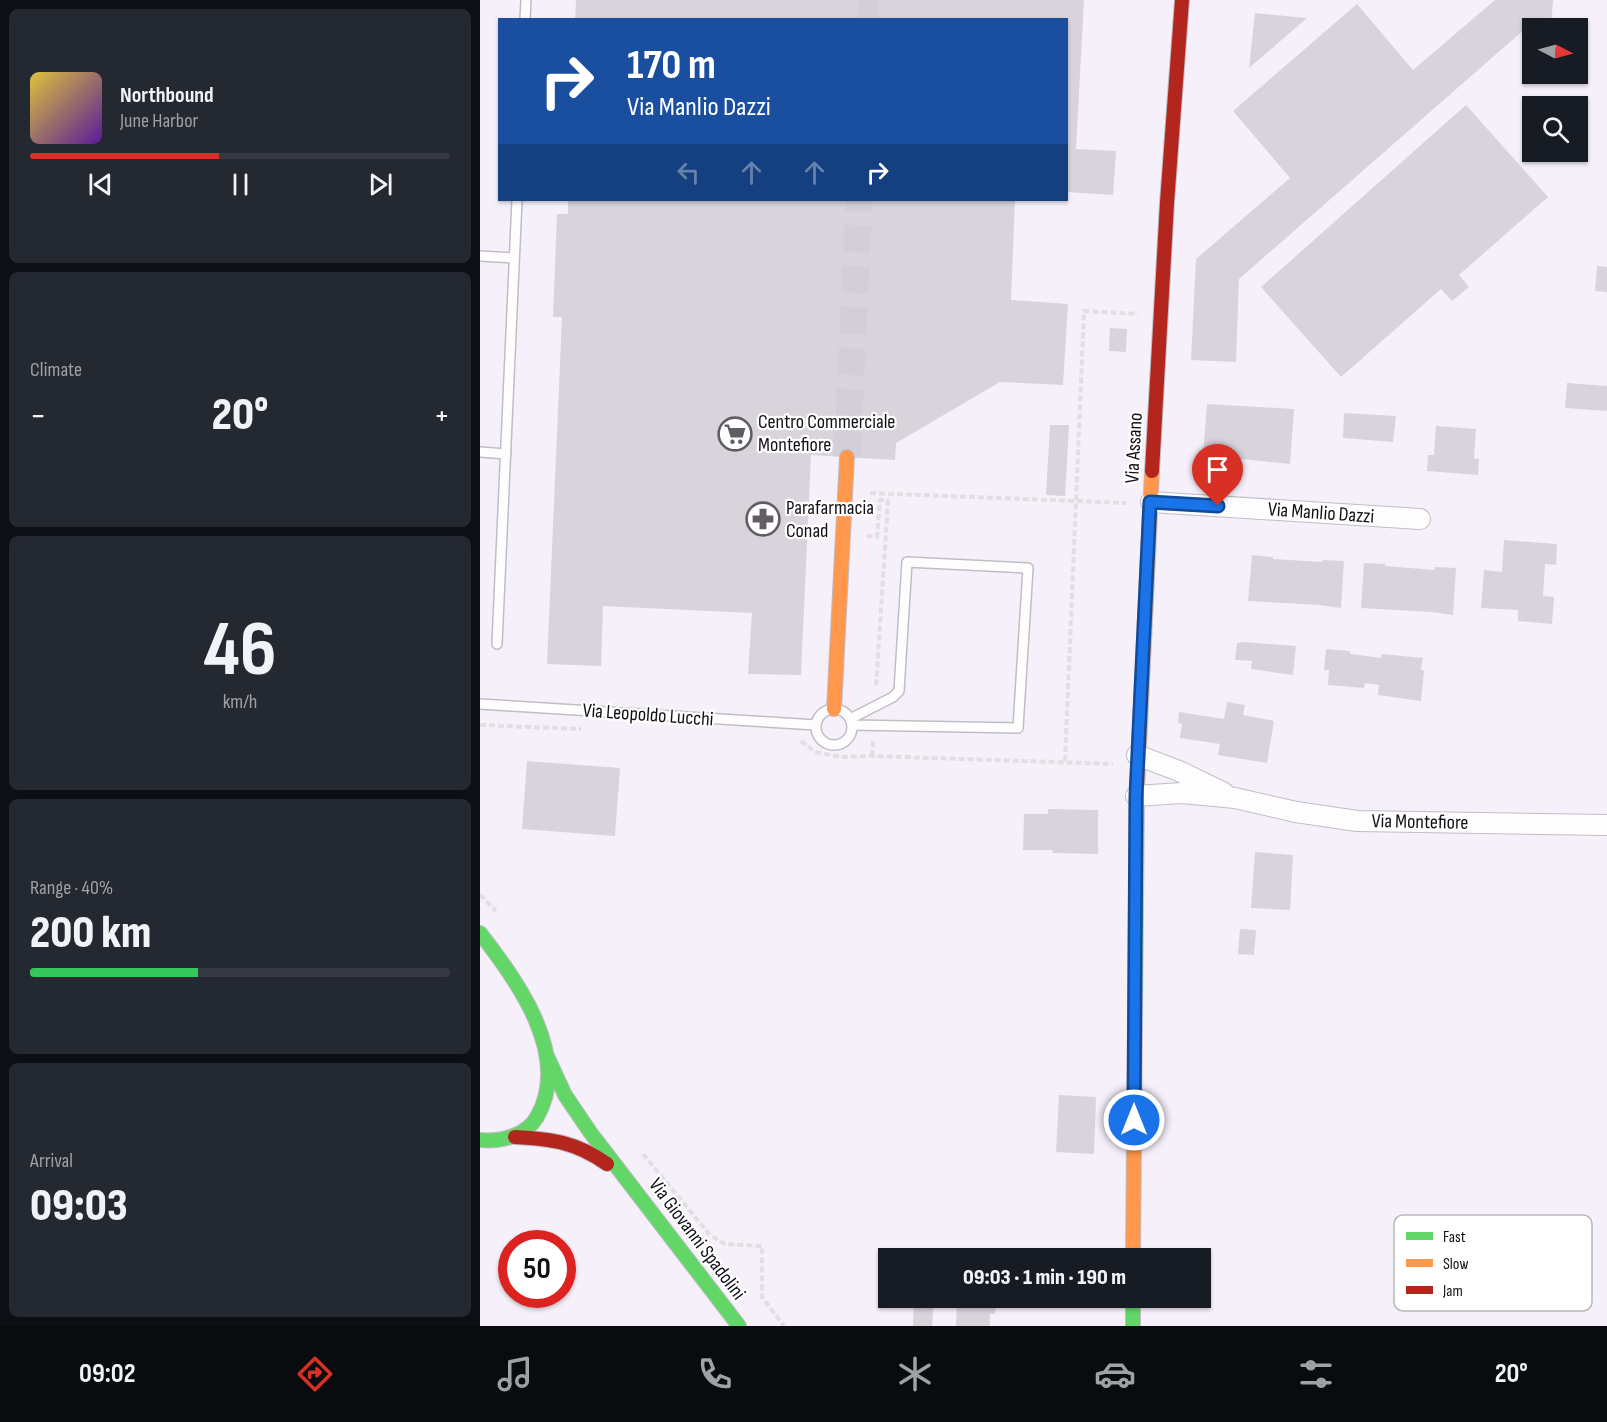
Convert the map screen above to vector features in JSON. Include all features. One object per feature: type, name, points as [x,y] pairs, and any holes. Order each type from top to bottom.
[{"type":"main road","name":"Via Assano","points":[[1134,1248],[1137,755],[1167,202],[1182,0]]},
{"type":"main road","points":[[834,709],[846,458]]},
{"type":"main road","points":[[480,933],[511,973],[533,1017],[547,1056],[549,1082],[544,1102],[534,1123],[515,1137]]},
{"type":"main road","name":"Via Giovanni Spadolini","points":[[547,1056],[565,1095],[590,1132],[739,1326]]},
{"type":"main road","name":"Via Giovanni Spadolini","points":[[480,1140],[515,1137],[546,1138],[574,1143],[593,1153],[624,1175]]},
{"type":"main road","points":[[1133,1308],[1133,1326]]},
{"type":"street","name":"Via Manlio Dazzi","points":[[1150,502],[1420,519]]},
{"type":"street","name":"Via Montefiore","points":[[1137,755],[1179,771],[1235,798]]},
{"type":"street","name":"Via Montefiore","points":[[1136,796],[1182,793],[1235,798],[1296,812],[1357,821],[1607,825]]},
{"type":"lane","points":[[525,18],[526,0]]},
{"type":"lane","points":[[497,644],[517,201]]},
{"type":"lane","points":[[480,256],[514,258]]},
{"type":"lane","points":[[480,452],[506,454]]},
{"type":"lane","points":[[907,562],[1028,568],[1018,728],[851,722],[899,691],[907,562]]},
{"type":"lane","name":"Via Leopoldo Lucchi","points":[[480,704],[816,725]]},
{"type":"lane","points":[[834,709],[842,711],[851,722],[849,736],[840,744],[834,745],[823,741],[816,731],[821,714],[834,709]]},
{"type":"path","points":[[1065,761],[1084,311],[1141,314]]},
{"type":"path","points":[[480,725],[582,729]]},
{"type":"path","points":[[792,740],[802,741],[815,752],[841,757],[1113,764],[1137,755]]},
{"type":"path","points":[[480,895],[500,915]]},
{"type":"path","points":[[638,1148],[710,1235],[724,1244],[762,1246],[762,1298],[784,1326]]},
{"type":"building","points":[[576,0],[1084,0],[1076,149],[1116,151],[1113,195],[1068,192],[1068,18],[575,18]]},
{"type":"building","points":[[1495,0],[1553,0],[1552,18],[1522,18],[1522,31],[1239,279],[1236,362],[1191,360],[1196,259],[1290,178],[1233,111],[1357,4],[1413,70]]},
{"type":"building","points":[[1255,13],[1307,18],[1249,68]]},
{"type":"building","points":[[1466,105],[1548,197],[1459,275],[1469,287],[1452,301],[1441,289],[1341,377],[1261,287]]},
{"type":"building","name":"Centro Commerciale Montefiore","points":[[568,201],[1015,201],[1011,300],[1068,304],[1063,385],[1000,382],[896,443],[895,460],[811,455],[801,675],[748,674],[752,613],[603,606],[601,666],[547,664],[562,317],[553,317],[557,214],[568,214]]},
{"type":"building","points":[[1597,266],[1607,267],[1607,292],[1595,291]]},
{"type":"building","points":[[1110,328],[1127,329],[1126,352],[1109,351]]},
{"type":"building","points":[[1567,383],[1607,386],[1607,411],[1565,408]]},
{"type":"building","points":[[1207,404],[1294,409],[1290,464],[1203,455]]},
{"type":"building","points":[[1344,413],[1396,416],[1393,442],[1343,438]]},
{"type":"building","points":[[1050,425],[1069,425],[1065,496],[1046,495]]},
{"type":"building","points":[[1436,426],[1476,429],[1474,458],[1479,459],[1478,475],[1427,471],[1428,455],[1434,455]]},
{"type":"building","points":[[1504,540],[1557,544],[1556,565],[1545,564],[1543,596],[1554,597],[1552,624],[1518,621],[1518,610],[1481,608],[1484,570],[1502,572]]},
{"type":"building","points":[[1252,555],[1273,557],[1273,559],[1344,561],[1341,608],[1248,601]]},
{"type":"building","points":[[1364,563],[1435,570],[1435,567],[1456,568],[1453,615],[1361,608]]},
{"type":"building","points":[[1237,643],[1296,646],[1293,675],[1251,669],[1252,661],[1235,660]]},
{"type":"building","points":[[1326,649],[1350,651],[1350,654],[1381,658],[1382,654],[1423,658],[1421,701],[1378,695],[1379,685],[1365,683],[1364,688],[1328,685],[1329,670],[1324,670]]},
{"type":"building","points":[[1227,702],[1245,705],[1243,715],[1274,721],[1267,763],[1218,755],[1220,744],[1180,738],[1182,724],[1178,723],[1179,712],[1224,719]]},
{"type":"building","points":[[527,761],[620,768],[615,836],[522,829]]},
{"type":"building","points":[[1048,809],[1098,810],[1098,854],[1023,850],[1024,814],[1048,814]]},
{"type":"building","points":[[1255,852],[1293,855],[1290,910],[1251,908]]},
{"type":"building","points":[[1240,929],[1256,930],[1254,955],[1238,954]]},
{"type":"building","points":[[1059,1095],[1096,1097],[1094,1154],[1056,1152]]},
{"type":"building","points":[[914,1308],[933,1308],[932,1326],[913,1326]]},
{"type":"building","points":[[957,1308],[995,1308],[995,1314],[990,1314],[990,1326],[956,1326]]},
{"type":"tunnel","points":[[868,18],[869,0]]},
{"type":"tunnel","points":[[847,457],[859,201]]},
{"type":"traffic: fast","points":[[1135,1019],[1137,790]]},
{"type":"traffic: fast","points":[[480,933],[524,996],[536,1020],[544,1044],[548,1069],[546,1094],[532,1124],[520,1133],[504,1139],[480,1140]]},
{"type":"traffic: fast","points":[[547,1056],[565,1095],[590,1132],[739,1326]]},
{"type":"traffic: fast","points":[[1133,1308],[1133,1326]]},
{"type":"traffic: slow","points":[[834,709],[847,457]]},
{"type":"traffic: slow","points":[[1137,790],[1152,471]]},
{"type":"traffic: slow","points":[[1133,1248],[1135,1019]]},
{"type":"traffic: jam","points":[[1152,471],[1167,203],[1182,0]]},
{"type":"traffic: jam","points":[[515,1137],[541,1139],[574,1146],[607,1164]]},
{"type":"place","name":"Centro Commerciale Montefiore","points":[[735,434]]},
{"type":"place","name":"Parafarmacia Conad","points":[[763,519]]},
{"type":"route","points":[[1134,1120],[1137,755],[1150,502],[1218,506]]}]
